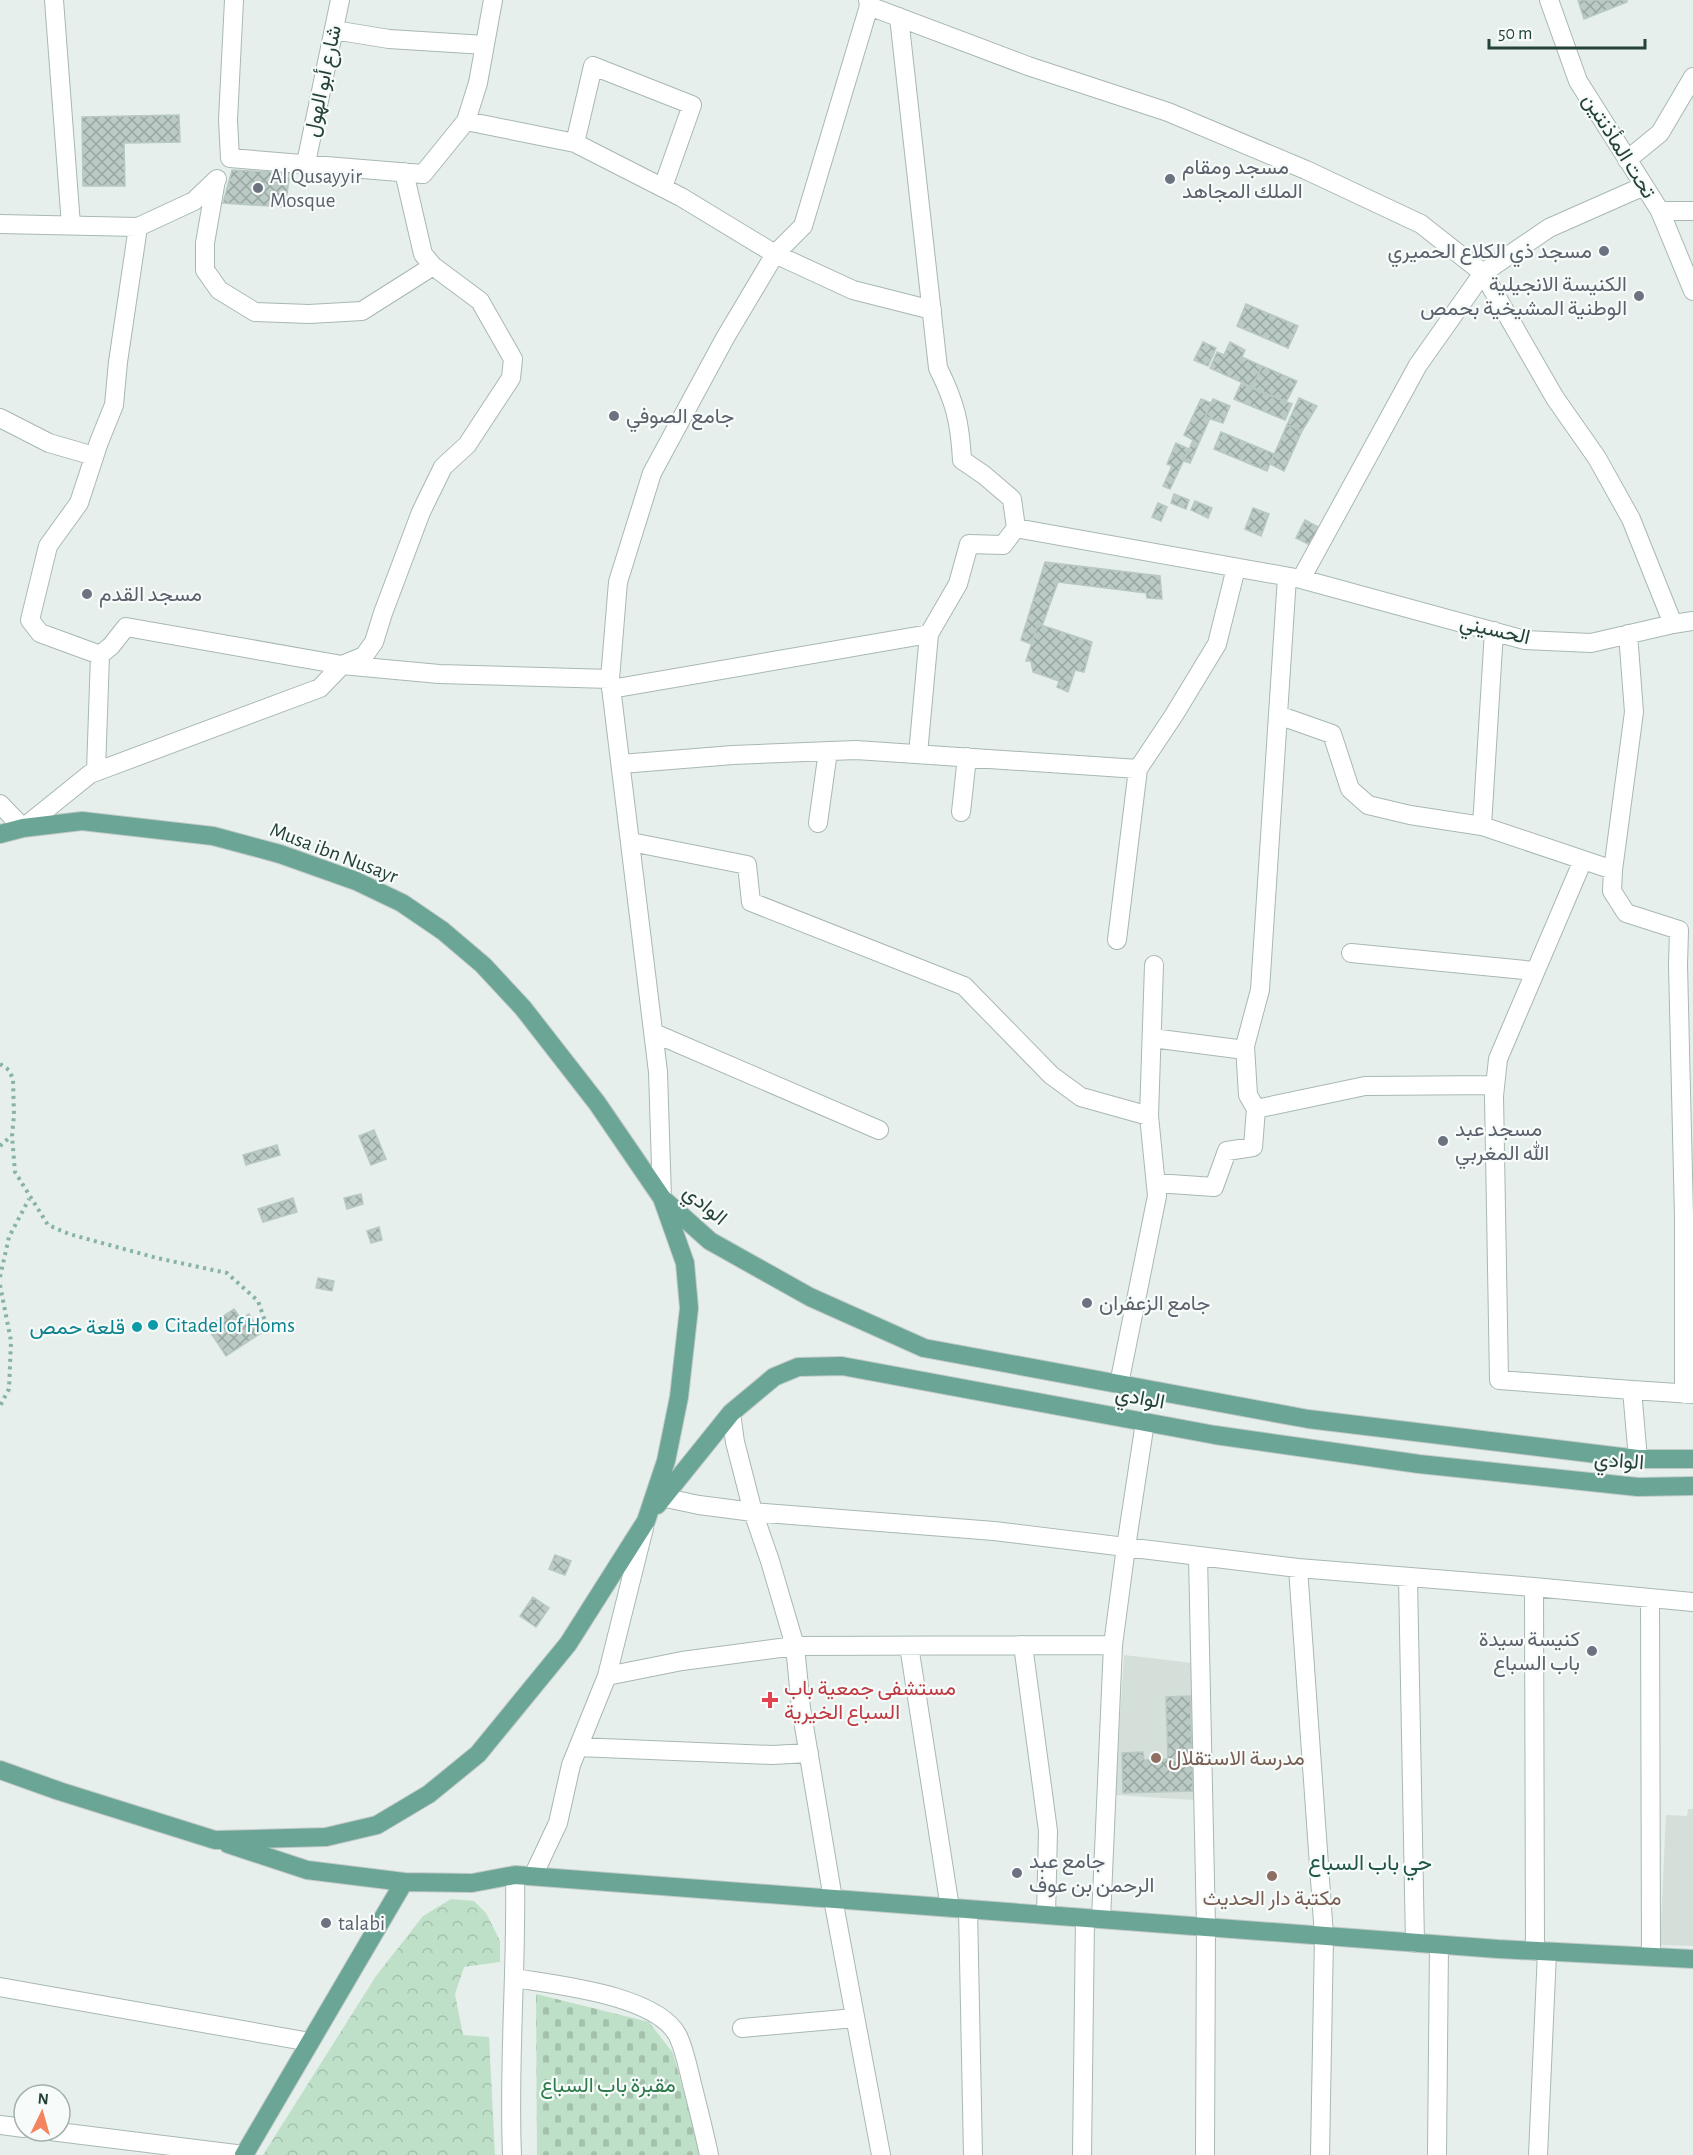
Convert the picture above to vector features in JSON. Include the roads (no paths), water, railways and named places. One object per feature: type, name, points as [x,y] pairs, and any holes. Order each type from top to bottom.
[{"type":"main road","name":"Musa ibn Nusayr","points":[[0,834],[23,828],[82,821],[213,836],[280,854],[335,873],[402,903],[443,931],[483,965],[523,1008],[597,1103],[662,1198]]},
{"type":"main road","name":"الوادي","points":[[662,1198],[710,1241],[810,1297],[924,1348],[1308,1419],[1638,1459],[1693,1459]]},
{"type":"main road","points":[[215,1840],[326,1837],[377,1825],[429,1794],[478,1754],[568,1644],[646,1521],[666,1461],[680,1397],[690,1308],[685,1263],[662,1198]]},
{"type":"main road","name":"الوادي","points":[[646,1521],[661,1497],[731,1413],[774,1377],[798,1367],[842,1366],[1215,1435],[1419,1464],[1638,1487],[1693,1486]]},
{"type":"main road","points":[[0,1770],[308,1870],[404,1882],[472,1883],[524,1876],[1439,1945],[1693,1959]]},
{"type":"main road","points":[[244,2155],[404,1882]]},
{"type":"street","points":[[54,0],[71,225]]},
{"type":"street","points":[[0,224],[138,227],[194,201],[216,180],[230,158],[228,120],[234,0]]},
{"type":"street","name":"شارع أبو الهول","points":[[306,163],[340,0]]},
{"type":"street","points":[[230,158],[423,174],[466,121],[478,83],[493,0]]},
{"type":"street","name":"تحت المأذنتين","points":[[1549,0],[1578,81],[1660,211],[1693,291]]},
{"type":"street","points":[[662,1198],[658,1072],[610,684],[618,582],[652,473],[725,339],[775,254],[803,226],[868,3],[1028,66],[1168,112],[1306,170],[1421,224],[1483,273],[1555,398],[1597,458],[1631,519],[1673,624]]},
{"type":"street","points":[[899,17],[938,368],[952,397],[960,428],[962,460],[1012,499],[1016,528],[1003,545],[969,544],[958,584],[929,634],[918,754]]},
{"type":"street","points":[[334,30],[390,39],[485,45]]},
{"type":"street","points":[[575,143],[593,66],[692,105],[663,187]]},
{"type":"street","points":[[1628,160],[1659,133],[1693,77]]},
{"type":"street","points":[[466,121],[575,143],[663,187],[775,254],[853,290],[932,310]]},
{"type":"street","points":[[0,804],[23,828],[90,774],[320,688],[342,665],[364,656],[374,642],[421,512],[443,467],[468,445],[511,378],[513,359],[480,301],[433,266],[423,254],[404,172]]},
{"type":"street","points":[[216,180],[205,243],[205,270],[219,290],[255,312],[309,314],[362,311],[433,266]]},
{"type":"street","points":[[1156,1183],[1214,1187],[1227,1151],[1253,1147],[1256,1109],[1248,1095],[1245,1050],[1260,990],[1278,715],[1294,578],[1418,365],[1483,273],[1549,228],[1644,186]]},
{"type":"street","points":[[1660,211],[1693,211]]},
{"type":"street","points":[[100,655],[40,633],[30,620],[48,546],[79,503],[114,405],[138,227]]},
{"type":"street","points":[[0,418],[50,442],[94,456]]},
{"type":"street","name":"الحسيني","points":[[1016,528],[1294,578],[1525,640],[1591,643],[1693,621]]},
{"type":"street","points":[[1117,939],[1138,769],[1217,644],[1236,568]]},
{"type":"street","points":[[96,771],[100,655],[111,646],[126,627],[342,665],[439,674],[610,684],[929,634]]},
{"type":"street","points":[[1482,826],[1494,631]]},
{"type":"street","points":[[1583,860],[1498,1059],[1496,1085],[1499,1380],[1688,1394],[1678,965],[1686,931],[1626,913],[1612,891],[1634,712],[1628,634]]},
{"type":"street","points":[[1278,715],[1332,734],[1350,789],[1368,805],[1410,815],[1482,826],[1613,870]]},
{"type":"street","points":[[621,764],[733,755],[856,750],[1138,769]]},
{"type":"street","points":[[818,823],[828,752]]},
{"type":"street","points":[[961,812],[967,757]]},
{"type":"street","points":[[631,842],[747,866],[751,902],[964,986],[1051,1075],[1081,1097],[1149,1116]]},
{"type":"street","points":[[1351,953],[1535,970]]},
{"type":"street","points":[[1119,1384],[1157,1196],[1149,1116],[1154,965]]},
{"type":"street","points":[[654,1033],[879,1130]]},
{"type":"street","points":[[1152,1038],[1245,1050]]},
{"type":"street","points":[[1256,1109],[1365,1086],[1496,1085]]},
{"type":"street","points":[[1632,1390],[1638,1459]]},
{"type":"street","points":[[731,1413],[735,1442],[753,1512],[795,1646],[801,1708],[833,1899],[881,2155]]},
{"type":"street","points":[[1082,2155],[1093,1919],[1113,1645],[1145,1422]]},
{"type":"street","points":[[661,1497],[753,1512],[994,1531],[1298,1568],[1693,1602]]},
{"type":"street","points":[[512,2155],[510,2116],[516,1923],[524,1876],[558,1823],[571,1765],[607,1676],[646,1521]]},
{"type":"street","points":[[1198,1556],[1206,1927],[1205,2155]]},
{"type":"street","points":[[1298,1568],[1324,1936],[1320,2155]]},
{"type":"street","points":[[1408,1578],[1416,1943]]},
{"type":"street","points":[[1534,1587],[1541,1951],[1538,2155]]},
{"type":"street","points":[[1650,1598],[1651,1957]]},
{"type":"street","points":[[1023,1645],[1048,1831],[1046,1915]]},
{"type":"street","points":[[607,1676],[682,1661],[795,1646],[1113,1645]]},
{"type":"street","points":[[909,1646],[959,1909],[973,2155]]},
{"type":"street","points":[[578,1747],[772,1755],[809,1753]]},
{"type":"street","points":[[1437,2155],[1439,1945]]},
{"type":"street","points":[[514,1978],[604,1995],[641,2006],[668,2022],[677,2035],[685,2056],[710,2155]]},
{"type":"street","points":[[0,1987],[310,2042]]},
{"type":"street","points":[[742,2028],[855,2018]]},
{"type":"street","points":[[72,2134],[244,2155]]},
{"type":"place","name":"مسجد ومقام الملك المجاهد","points":[[1170,179]]},
{"type":"place","name":"Al Qusayyir Mosque","points":[[258,188]]},
{"type":"place","name":"مسجد ذي الكلاع الحميري","points":[[1604,251]]},
{"type":"place","name":"الكنيسة الانجيلية الوطنية المشيخية بحمص","points":[[1639,296]]},
{"type":"place","name":"جامع الصوفي","points":[[614,416]]},
{"type":"place","name":"مسجد القدم","points":[[87,594]]},
{"type":"place","name":"مسجد عبد الله المغربي","points":[[1443,1141]]},
{"type":"place","name":"جامع الزعفران","points":[[1087,1303]]},
{"type":"place","name":"Citadel of Homs","points":[[153,1325]]},
{"type":"place","name":"قلعة حمص","points":[[137,1327]]},
{"type":"place","name":"كنيسة سيدة باب السباع","points":[[1592,1651]]},
{"type":"place","name":"مستشفى جمعية باب السباع الخيرية","points":[[770,1700]]},
{"type":"place","name":"مدرسة الاستقلال","points":[[1156,1758]]},
{"type":"place","name":"جامع عبد الرحمن بن عوف","points":[[1017,1873]]},
{"type":"place","name":"مكتبة دار الحديث","points":[[1272,1876]]},
{"type":"place","name":"talabi","points":[[326,1923]]},
{"type":"district","name":"حي باب السباع","points":[[1370,1863]]},
{"type":"park label","name":"مقبرة باب السباع","points":[[608,2085]]}]
